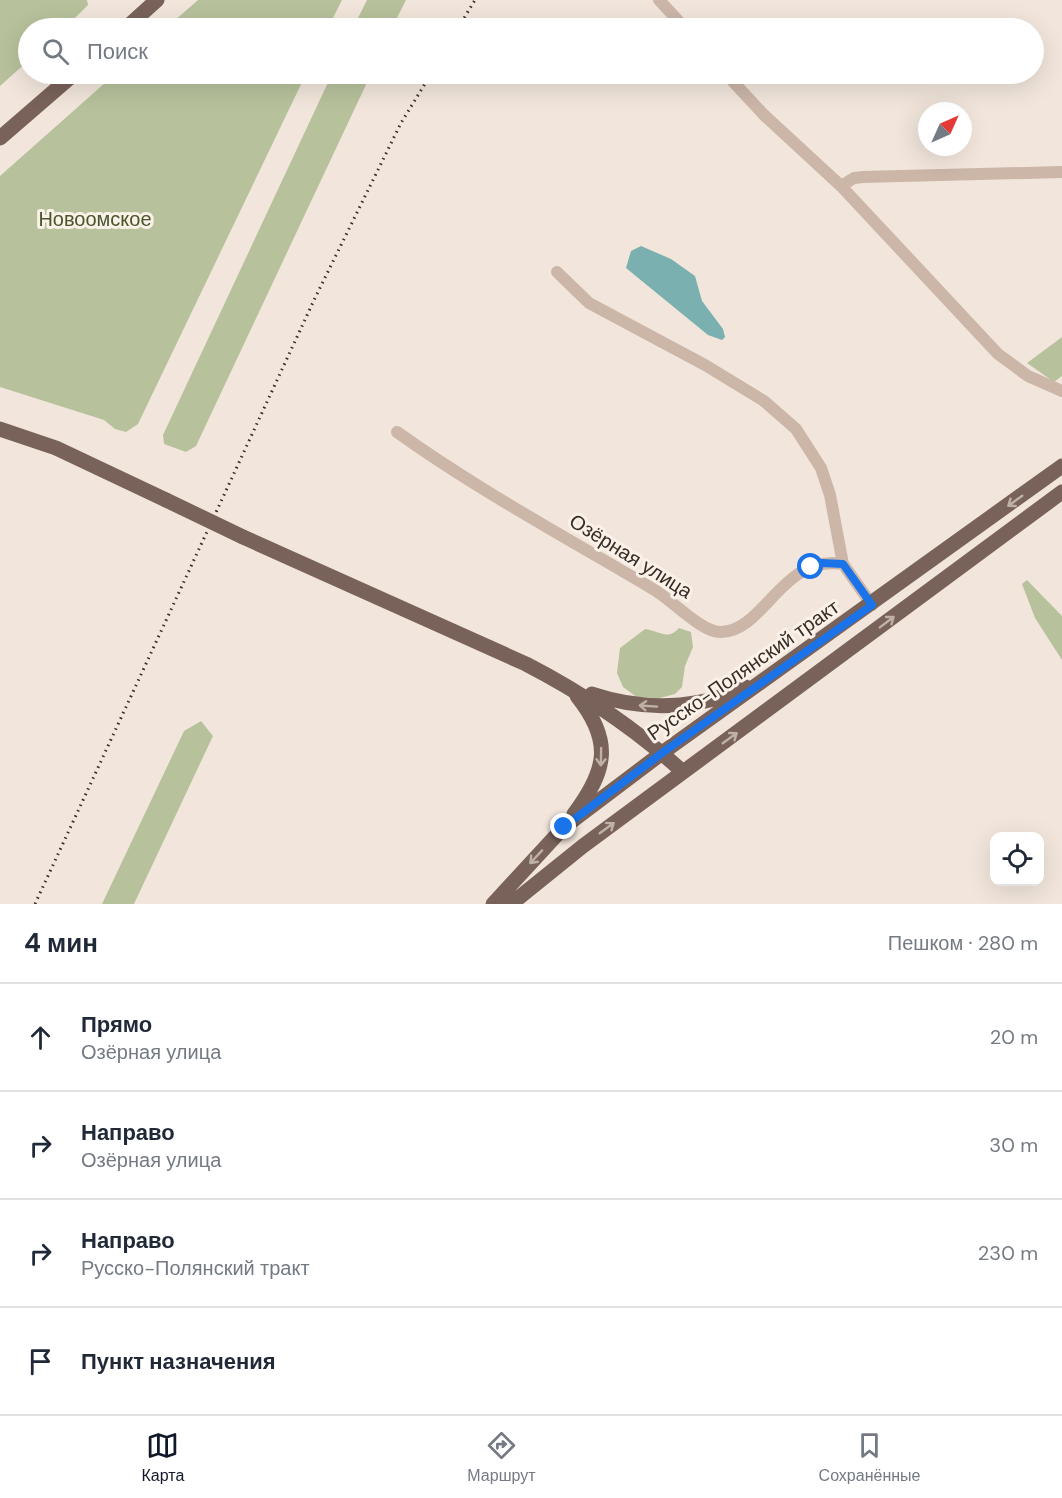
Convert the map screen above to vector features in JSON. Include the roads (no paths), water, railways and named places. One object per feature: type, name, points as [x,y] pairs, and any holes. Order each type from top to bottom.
[{"type":"main road","points":[[137,18],[158,0]]},
{"type":"main road","points":[[0,138],[62,84]]},
{"type":"main road","points":[[0,429],[56,448],[243,537],[526,664],[610,712],[683,772]]},
{"type":"main road","name":"Русско-Полянский тракт","points":[[493,904],[564,827],[662,753],[784,669],[1062,466]]},
{"type":"main road","points":[[512,904],[583,846],[1062,492]]},
{"type":"main road","points":[[569,687],[612,701],[650,707],[672,706],[718,698],[784,669]]},
{"type":"main road","points":[[564,827],[591,792],[600,772],[602,756],[599,734],[592,717],[569,687]]},
{"type":"street","points":[[659,0],[676,18]]},
{"type":"street","points":[[735,84],[764,115],[841,186],[998,354],[1028,376],[1062,391]]},
{"type":"street","points":[[841,186],[863,177],[1062,172]]},
{"type":"street","points":[[557,272],[589,303],[705,364],[784,416],[810,448],[821,468],[830,495],[843,564],[872,605]]},
{"type":"street","name":"Озёрная улица","points":[[397,432],[452,472],[663,594],[704,627],[719,633],[733,631],[746,622],[776,591],[811,567],[822,563],[843,564]]},
{"type":"water","points":[[641,246],[671,259],[695,276],[702,301],[723,329],[725,337],[722,340],[708,335],[626,268],[631,251]]},
{"type":"railway","points":[[464,18],[475,0]]},
{"type":"railway","points":[[35,904],[315,298],[401,123],[425,84]]},
{"type":"park label","name":"Новоомское","points":[[95,219]]}]
